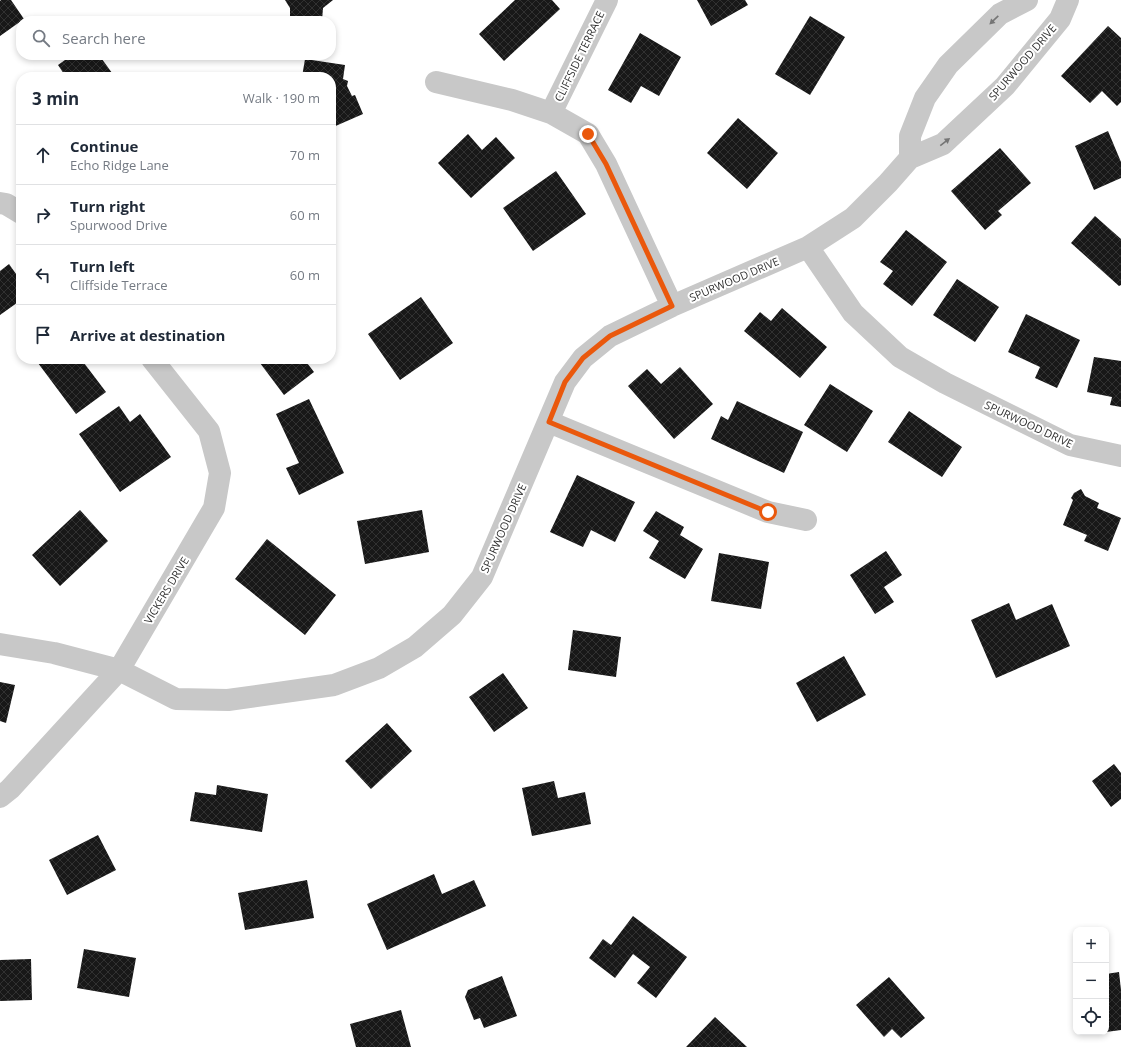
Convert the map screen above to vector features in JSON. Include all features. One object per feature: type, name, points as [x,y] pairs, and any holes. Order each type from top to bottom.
[{"type":"street","name":"CLIFFSIDE TERRACE","points":[[552,113],[607,0]]},
{"type":"street","points":[[910,158],[910,136],[925,98],[948,65],[1000,14],[1027,0]]},
{"type":"street","name":"SPURWOOD DRIVE","points":[[0,644],[54,653],[119,670],[176,699],[228,700],[334,685],[379,668],[415,647],[452,615],[482,577],[565,382],[583,358],[610,336],[672,306],[808,247],[853,218],[888,183],[910,158],[943,144],[1004,86],[1060,19],[1068,0]]},
{"type":"street","name":"CLIFFSIDE TERRACE","points":[[436,82],[512,100],[552,113],[588,134],[606,164],[672,306]]},
{"type":"street","points":[[0,203],[6,204],[16,210]]},
{"type":"street","name":"SPURWOOD DRIVE","points":[[808,247],[853,313],[900,357],[946,383],[1070,445],[1121,456]]},
{"type":"street","name":"VICKERS DRIVE","points":[[0,797],[10,789],[119,670],[214,508],[220,473],[209,431],[156,364]]},
{"type":"street","points":[[549,422],[768,512],[806,520]]},
{"type":"building","points":[[11,0],[22,16],[16,16],[16,25],[0,36],[0,1]]},
{"type":"building","points":[[285,0],[333,0],[323,8],[322,16],[290,16],[290,8]]},
{"type":"building","points":[[515,0],[552,0],[560,9],[504,61],[479,34]]},
{"type":"building","points":[[697,0],[745,0],[748,5],[711,26]]},
{"type":"building","points":[[810,16],[845,37],[810,95],[775,74]]},
{"type":"building","points":[[1108,26],[1121,38],[1121,102],[1117,106],[1102,91],[1090,103],[1061,76]]},
{"type":"building","points":[[640,33],[681,57],[659,96],[641,86],[631,103],[608,90]]},
{"type":"building","points":[[65,60],[103,60],[111,72],[63,72],[58,65]]},
{"type":"building","points":[[305,60],[345,65],[343,79],[348,81],[347,86],[352,96],[355,95],[363,114],[336,126],[336,72],[303,72]]},
{"type":"building","points":[[738,118],[778,153],[747,189],[707,153]]},
{"type":"building","points":[[1108,131],[1121,162],[1121,178],[1094,190],[1075,146]]},
{"type":"building","points":[[468,134],[482,150],[496,137],[515,158],[471,198],[438,163]]},
{"type":"building","points":[[1000,148],[1031,183],[998,211],[1002,215],[985,230],[951,191]]},
{"type":"building","points":[[556,171],[586,214],[533,251],[503,208]]},
{"type":"building","points":[[1095,216],[1121,239],[1121,285],[1119,286],[1071,243]]},
{"type":"building","points":[[906,230],[947,262],[912,306],[883,284],[893,271],[880,262]]},
{"type":"building","points":[[9,264],[16,274],[16,304],[0,315],[0,271]]},
{"type":"building","points":[[957,279],[999,307],[975,342],[933,315]]},
{"type":"building","points":[[421,297],[453,343],[400,380],[368,334]]},
{"type":"building","points":[[782,308],[827,347],[800,378],[744,331],[760,312],[771,321]]},
{"type":"building","points":[[1026,314],[1080,340],[1057,388],[1035,378],[1040,367],[1008,352]]},
{"type":"building","points":[[1094,357],[1121,361],[1121,407],[1110,405],[1112,397],[1087,392]]},
{"type":"building","points":[[39,364],[85,364],[106,392],[76,414]]},
{"type":"building","points":[[261,364],[308,364],[314,372],[284,395]]},
{"type":"building","points":[[680,367],[713,404],[674,439],[628,386],[647,369],[661,384]]},
{"type":"building","points":[[830,384],[873,411],[847,452],[804,425]]},
{"type":"building","points":[[309,399],[344,473],[299,495],[286,468],[299,463],[276,414]]},
{"type":"building","points":[[737,401],[803,432],[784,473],[711,439],[721,416],[728,420]]},
{"type":"building","points":[[119,406],[130,422],[140,414],[171,457],[120,492],[79,434]]},
{"type":"building","points":[[909,411],[962,447],[942,477],[888,442]]},
{"type":"building","points":[[577,475],[635,502],[615,542],[591,530],[583,547],[550,532]]},
{"type":"building","points":[[1081,489],[1085,496],[1099,503],[1097,508],[1121,518],[1108,551],[1084,541],[1087,535],[1063,525],[1073,500],[1071,498],[1074,493]]},
{"type":"building","points":[[80,510],[108,541],[60,586],[32,555]]},
{"type":"building","points":[[422,510],[429,552],[365,564],[357,521]]},
{"type":"building","points":[[656,511],[684,527],[680,535],[703,549],[685,579],[649,558],[659,541],[643,531]]},
{"type":"building","points":[[267,539],[336,595],[305,635],[235,579]]},
{"type":"building","points":[[886,551],[902,575],[884,587],[894,602],[875,614],[850,575]]},
{"type":"building","points":[[719,553],[769,562],[761,609],[711,601]]},
{"type":"building","points":[[1009,603],[1016,620],[1052,604],[1070,646],[996,678],[971,620]]},
{"type":"building","points":[[573,630],[621,637],[616,677],[568,670]]},
{"type":"building","points":[[844,656],[866,695],[817,722],[796,683]]},
{"type":"building","points":[[503,673],[528,708],[494,732],[469,697]]},
{"type":"building","points":[[0,682],[15,685],[6,723],[0,721]]},
{"type":"building","points":[[387,723],[412,751],[371,789],[345,761]]},
{"type":"building","points":[[1114,764],[1121,773],[1121,799],[1111,807],[1092,781]]},
{"type":"building","points":[[554,781],[558,798],[585,792],[591,824],[532,836],[522,788]]},
{"type":"building","points":[[217,785],[268,794],[262,832],[190,821],[195,792],[216,795]]},
{"type":"building","points":[[98,835],[116,870],[67,895],[49,860]]},
{"type":"building","points":[[434,874],[442,894],[474,880],[486,906],[387,950],[367,904]]},
{"type":"building","points":[[307,880],[314,918],[245,930],[238,893]]},
{"type":"building","points":[[633,916],[687,957],[656,998],[637,983],[650,967],[633,954],[615,978],[589,958],[603,939],[611,945]]},
{"type":"building","points":[[84,949],[136,958],[129,997],[77,988]]},
{"type":"building","points":[[31,959],[32,1000],[0,1001],[0,960]]},
{"type":"building","points":[[1119,972],[1121,990],[1121,1030],[1109,1032],[1109,999],[1109,974]]},
{"type":"building","points":[[502,976],[517,1016],[484,1028],[480,1018],[474,1020],[465,997],[468,990]]},
{"type":"building","points":[[889,977],[925,1018],[901,1038],[892,1029],[884,1037],[856,1005]]},
{"type":"building","points":[[401,1010],[411,1047],[356,1047],[350,1024]]},
{"type":"building","points":[[715,1017],[747,1047],[686,1047]]},
{"type":"route","points":[[588,134],[606,164],[672,306],[610,336],[583,358],[565,382],[549,422],[768,512]]}]
